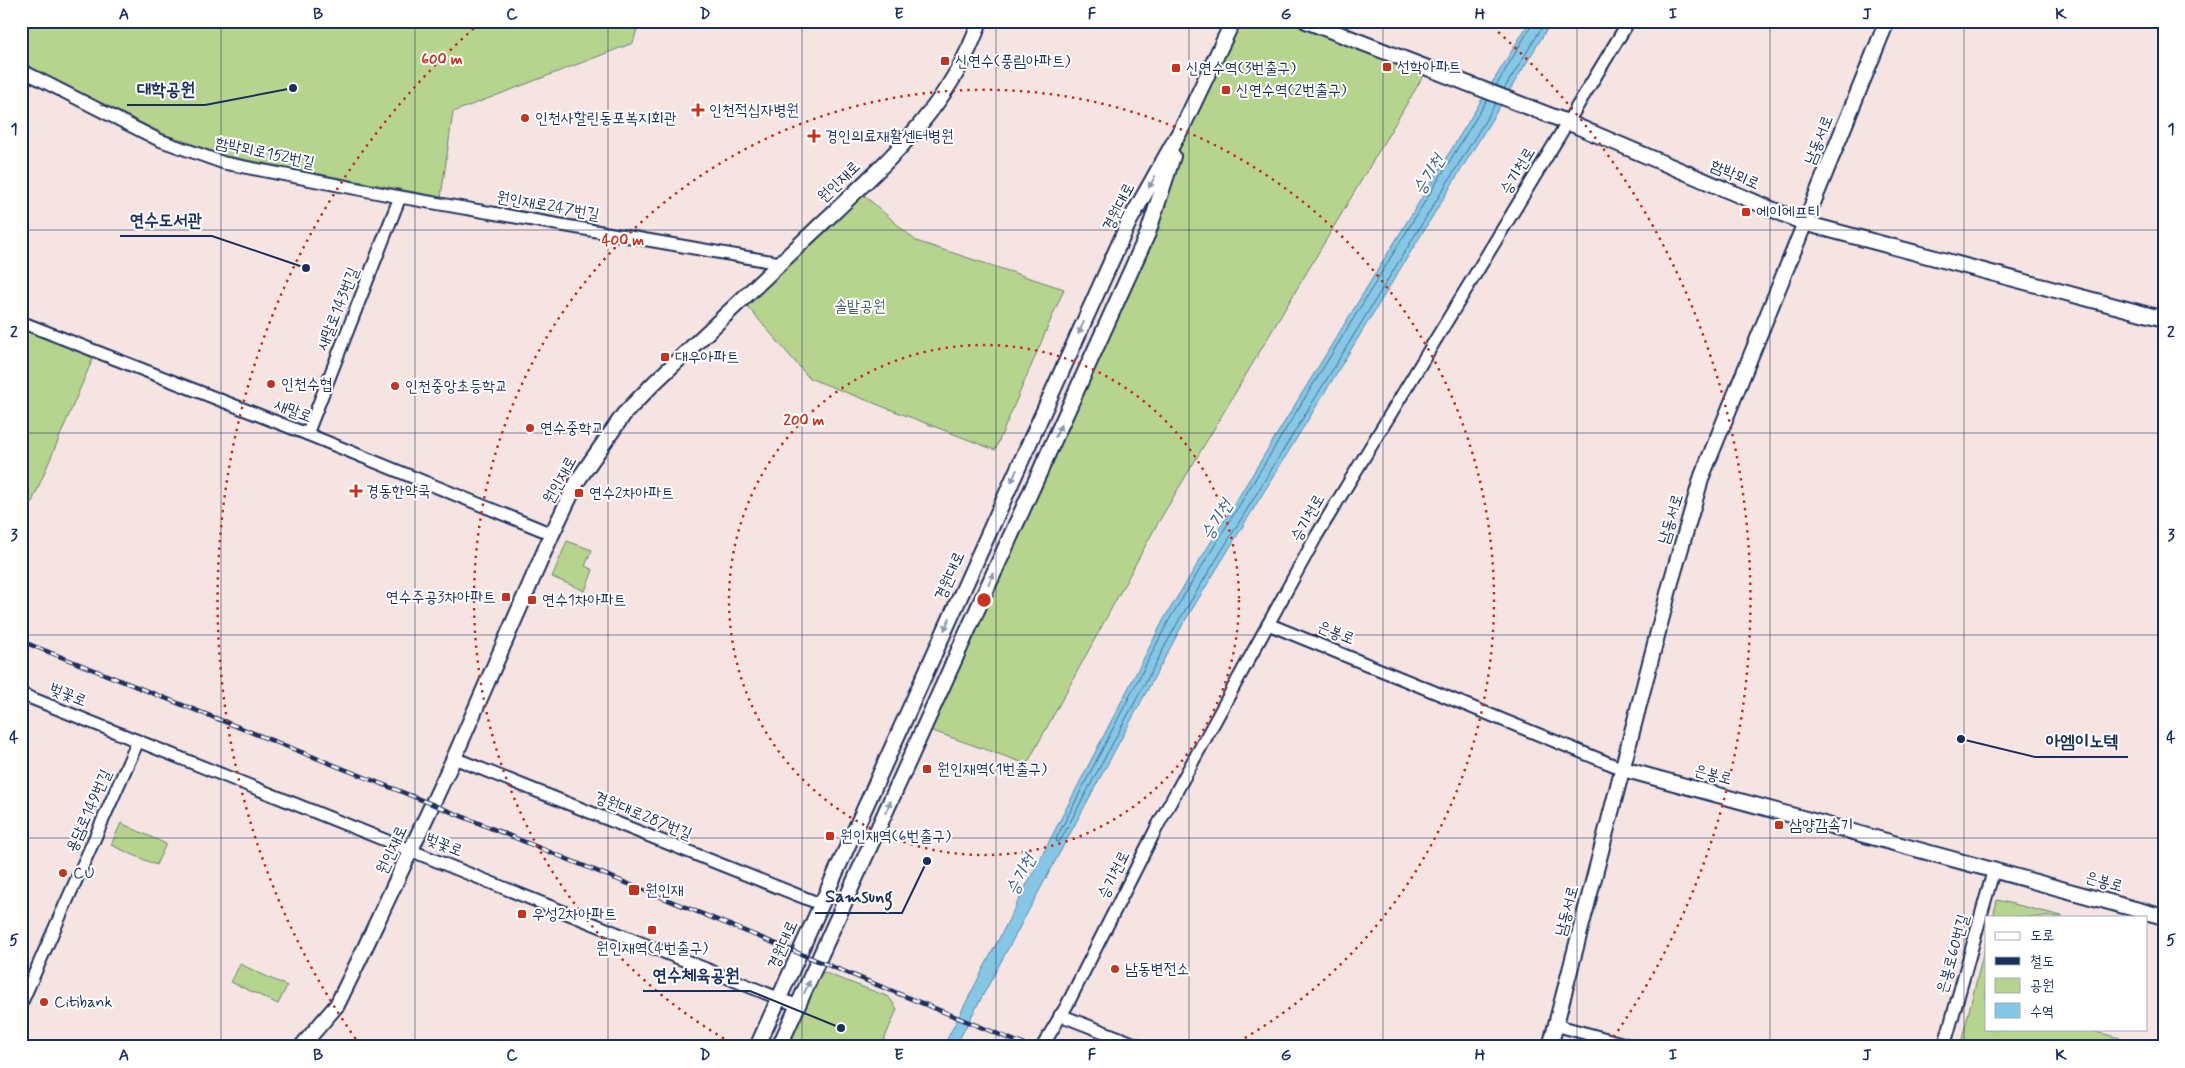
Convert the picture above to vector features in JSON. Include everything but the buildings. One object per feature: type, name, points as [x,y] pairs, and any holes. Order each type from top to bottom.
[{"type":"main road","name":"원인재로","points":[[301,1047],[337,1005],[412,850],[552,534],[578,480],[624,414],[898,150],[926,118],[960,66],[980,21]]},
{"type":"main road","name":"경원대로","points":[[757,1047],[1129,222],[1184,124],[1233,21]]},
{"type":"main road","name":"함박뫼로","points":[[1306,21],[1568,122],[1804,224],[2164,319]]},
{"type":"main road","name":"남동서로","points":[[1550,1047],[1671,582],[1702,476],[1886,21]]},
{"type":"main road","name":"경원대로","points":[[779,1047],[1148,233],[1184,124]]},
{"type":"main road","name":"은봉로","points":[[1623,769],[2164,917]]},
{"type":"street","name":"승기천로","points":[[1042,1047],[1158,825],[1268,624],[1355,471],[1629,21]]},
{"type":"street","name":"함박뫼로152번길","points":[[21,70],[159,140],[224,163],[400,197]]},
{"type":"street","name":"원인재로247번길","points":[[400,197],[780,263]]},
{"type":"street","name":"새말로143번길","points":[[306,434],[400,197]]},
{"type":"street","name":"새말로","points":[[21,322],[306,434],[552,534]]},
{"type":"street","name":"은봉로","points":[[1268,624],[1623,769]]},
{"type":"street","name":"벚꽃로","points":[[21,694],[798,1006]]},
{"type":"street","name":"용담로149번길","points":[[21,1004],[138,741]]},
{"type":"street","name":"경원대로287번길","points":[[454,758],[820,904]]},
{"type":"street","name":"은봉로60번길","points":[[1944,1047],[1994,870]]},
{"type":"street","points":[[1060,1015],[1143,1047]]},
{"type":"street","points":[[1556,1025],[1636,1047]]},
{"type":"green space","points":[[21,21],[639,22],[633,43],[453,112],[441,197],[226,156],[164,134],[21,64]]},
{"type":"green space","points":[[1233,21],[1298,21],[1428,68],[1155,528],[1027,764],[924,728],[1148,233],[1184,124]]},
{"type":"green space","name":"솔밭공원","points":[[857,189],[916,241],[1064,289],[995,450],[809,378],[741,299]]},
{"type":"green space","points":[[21,322],[96,351],[21,528]]},
{"type":"green space","points":[[567,541],[592,550],[585,566],[593,570],[585,591],[552,577]]},
{"type":"green space","points":[[121,823],[166,844],[156,865],[111,845]]},
{"type":"green space","points":[[1997,900],[2062,916],[1993,916]]},
{"type":"green space","points":[[1985,947],[1985,1030],[2088,1030],[2157,1047],[1960,1047]]},
{"type":"green space","points":[[240,964],[287,986],[278,1004],[231,982]]},
{"type":"green space","points":[[820,971],[889,997],[897,1009],[881,1047],[785,1047]]},
{"type":"water","points":[[1530,21],[1552,21],[1183,624],[955,1047],[943,1047],[1165,617]]},
{"type":"railway","points":[[21,641],[402,792],[1030,1047]]},
{"type":"place","name":"신연수(풍림아파트)","points":[[945,61]]},
{"type":"place","name":"선학아파트","points":[[1387,67]]},
{"type":"place","name":"신연수역(3번출구)","points":[[1176,68]]},
{"type":"place","name":"대학공원","points":[[293,88]]},
{"type":"place","name":"신연수역(2번출구)","points":[[1226,90]]},
{"type":"place","name":"인천적십자병원","points":[[698,110]]},
{"type":"place","name":"인천사할린동포복지회관","points":[[525,118]]},
{"type":"place","name":"경인의료재활센터병원","points":[[814,136]]},
{"type":"place","name":"에이에프티","points":[[1746,212]]},
{"type":"place","name":"연수도서관","points":[[306,268]]},
{"type":"place","name":"대우아파트","points":[[665,357]]},
{"type":"place","name":"인천수협","points":[[271,384]]},
{"type":"place","name":"인천중앙초등학교","points":[[395,386]]},
{"type":"place","name":"연수중학교","points":[[530,428]]},
{"type":"place","name":"경동한약국","points":[[356,491]]},
{"type":"place","name":"연수2차아파트","points":[[579,493]]},
{"type":"place","name":"연수주공3차아파트","points":[[506,597]]},
{"type":"place","name":"연수1차아파트","points":[[532,600]]},
{"type":"place","name":"아엠이노텍","points":[[1961,739]]},
{"type":"place","name":"원인재역(1번출구)","points":[[927,769]]},
{"type":"place","name":"삼양감속기","points":[[1779,825]]},
{"type":"place","name":"원인재역(6번출구)","points":[[830,836]]},
{"type":"place","name":"Samsung","points":[[927,861]]},
{"type":"place","name":"CU","points":[[63,873]]},
{"type":"place","name":"원인재","points":[[634,890]]},
{"type":"place","name":"우성2차아파트","points":[[522,914]]},
{"type":"place","name":"원인재역(4번출구)","points":[[652,930]]},
{"type":"place","name":"남동변전소","points":[[1115,969]]},
{"type":"place","name":"Citibank","points":[[44,1002]]},
{"type":"place","name":"연수체육공원","points":[[841,1028]]},
{"type":"water label","name":"승기천","points":[[1429,175]]},
{"type":"water label","name":"승기천","points":[[1217,520]]},
{"type":"water label","name":"승기천","points":[[1021,875]]}]
